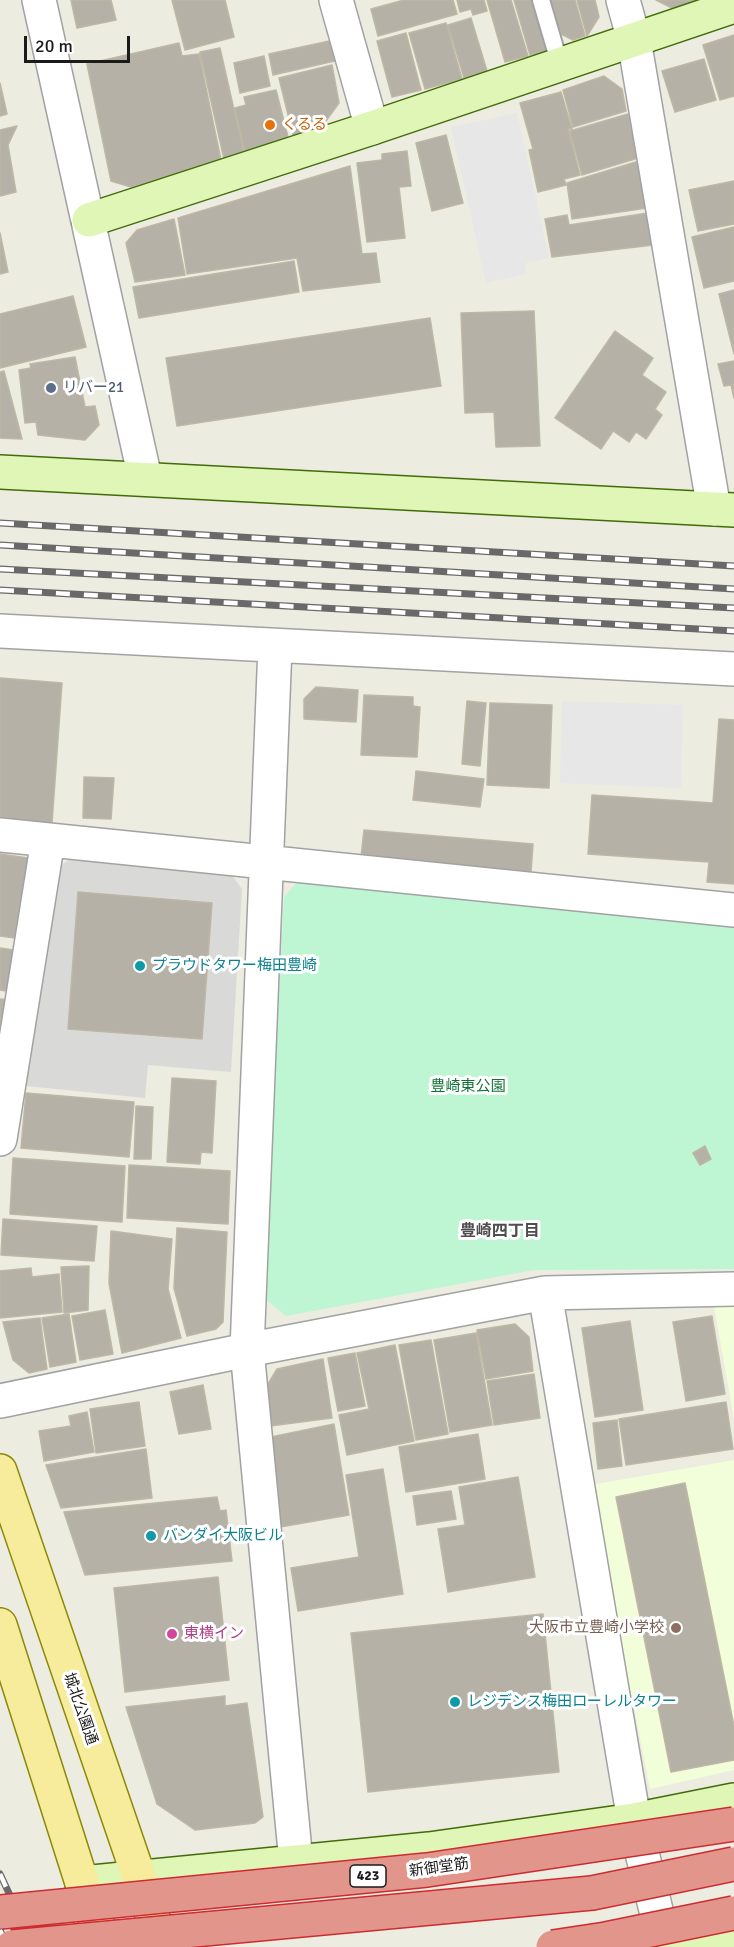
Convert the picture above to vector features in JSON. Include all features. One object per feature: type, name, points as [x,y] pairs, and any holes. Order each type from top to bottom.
[{"type":"highway","name":"新御堂筋","points":[[0,1912],[427,1870],[734,1824]]},
{"type":"highway","points":[[12,1947],[592,1893],[734,1864]]},
{"type":"highway","points":[[553,1947],[606,1939],[734,1913]]},
{"type":"main road","name":"城北公園通","points":[[0,1471],[136,1876],[163,1947]]},
{"type":"main road","points":[[0,1625],[82,1883],[106,1947]]},
{"type":"street","points":[[39,0],[145,478]]},
{"type":"street","points":[[336,0],[372,128]]},
{"type":"street","points":[[0,472],[724,510],[634,40],[623,0]]},
{"type":"street","points":[[89,219],[372,128],[734,6]]},
{"type":"street","points":[[0,631],[734,669]]},
{"type":"street","points":[[275,646],[247,1350],[296,1862]]},
{"type":"street","points":[[0,834],[265,864],[734,910]]},
{"type":"street","points":[[0,1139],[48,840]]},
{"type":"street","points":[[0,1401],[247,1350],[545,1293],[734,1289]]},
{"type":"street","points":[[545,1293],[634,1820],[665,1947]]},
{"type":"street","points":[[82,1883],[429,1849],[634,1820],[734,1800]]},
{"type":"street","points":[[674,1947],[734,1933]]},
{"type":"lane","points":[[540,0],[560,65]]},
{"type":"shaded area","points":[[517,113],[549,258],[525,263],[527,274],[486,283],[451,127]]},
{"type":"shaded area","points":[[562,701],[683,705],[681,788],[560,783]]},
{"type":"shaded area","points":[[79,852],[228,870],[242,889],[231,1072],[148,1065],[145,1098],[26,1086],[59,867]]},
{"type":"shaded area","points":[[714,1306],[734,1307],[734,1419]]},
{"type":"shaded area","name":"大阪市立豊崎小学校","points":[[734,1460],[734,1770],[650,1789],[590,1485]]},
{"type":"green space","name":"豊崎東公園","points":[[302,877],[734,924],[734,1269],[534,1270],[286,1316],[264,1298],[284,897]]},
{"type":"building","points":[[71,0],[111,0],[116,20],[77,28]]},
{"type":"building","points":[[172,0],[225,0],[234,37],[185,50]]},
{"type":"building","points":[[404,0],[453,0],[457,14],[378,36],[371,9]]},
{"type":"building","points":[[457,0],[484,0],[487,11],[473,15],[471,9],[460,12]]},
{"type":"building","points":[[487,0],[511,0],[528,56],[505,62]]},
{"type":"building","points":[[514,0],[539,0],[553,49],[530,55]]},
{"type":"building","points":[[551,0],[575,0],[585,36],[573,40],[561,34]]},
{"type":"building","points":[[577,0],[595,0],[599,17],[587,36]]},
{"type":"building","points":[[656,0],[696,0],[697,2],[674,9]]},
{"type":"building","points":[[471,18],[487,71],[464,78],[448,25]]},
{"type":"building","points":[[446,23],[462,79],[425,89],[409,33]]},
{"type":"building","points":[[406,33],[421,90],[392,97],[377,41]]},
{"type":"building","points":[[734,35],[734,96],[720,100],[703,45]]},
{"type":"building","points":[[334,40],[339,60],[273,75],[269,54]]},
{"type":"building","points":[[179,43],[182,56],[199,54],[221,160],[131,187],[111,181],[87,64]]},
{"type":"building","points":[[220,48],[244,154],[224,159],[200,52]]},
{"type":"building","points":[[264,56],[270,86],[240,93],[234,63]]},
{"type":"building","points":[[704,59],[716,100],[675,112],[662,71]]},
{"type":"building","points":[[332,65],[339,103],[323,125],[293,135],[279,78]]},
{"type":"building","points":[[604,76],[622,89],[626,111],[573,127],[563,90]]},
{"type":"building","points":[[0,83],[7,114],[0,116]]},
{"type":"building","points":[[276,90],[288,137],[245,153],[235,108],[246,105],[244,97]]},
{"type":"building","points":[[561,92],[572,129],[568,129],[580,175],[564,179],[566,185],[538,192],[529,150],[533,149],[520,103]]},
{"type":"building","points":[[628,114],[638,158],[582,175],[570,131]]},
{"type":"building","points":[[17,126],[8,145],[16,192],[0,196],[0,130]]},
{"type":"building","points":[[446,135],[463,203],[432,211],[416,143]]},
{"type":"building","points":[[407,151],[411,186],[399,187],[405,238],[367,242],[357,163],[382,160],[382,154]]},
{"type":"building","points":[[639,161],[647,208],[572,219],[567,183]]},
{"type":"building","points":[[350,166],[362,254],[376,253],[380,282],[303,291],[297,258],[187,274],[178,218]]},
{"type":"building","points":[[734,181],[734,224],[698,231],[689,190]]},
{"type":"building","points":[[648,213],[653,245],[552,257],[545,219],[567,215],[569,225]]},
{"type":"building","points":[[174,219],[185,275],[135,282],[126,243],[137,230]]},
{"type":"building","points":[[734,227],[734,281],[704,288],[692,237]]},
{"type":"building","points":[[0,233],[8,272],[0,274]]},
{"type":"building","points":[[294,261],[299,292],[139,318],[133,287]]},
{"type":"building","points":[[734,290],[734,354],[719,294]]},
{"type":"building","points":[[73,296],[86,347],[0,368],[0,314]]},
{"type":"building","points":[[534,311],[540,446],[496,447],[494,412],[465,413],[461,313]]},
{"type":"building","points":[[430,318],[441,386],[177,426],[166,358]]},
{"type":"building","points":[[615,331],[653,358],[642,375],[666,392],[655,409],[662,415],[646,439],[636,432],[629,442],[613,431],[601,449],[555,418]]},
{"type":"building","name":"リバー21","points":[[75,357],[85,407],[95,406],[99,425],[85,440],[38,435],[36,422],[25,423],[19,370],[31,368],[30,364]]},
{"type":"building","points":[[734,361],[734,398],[731,385],[724,386],[718,364]]},
{"type":"building","points":[[4,371],[22,439],[0,438],[0,372]]},
{"type":"building","points":[[0,678],[62,683],[52,823],[0,819]]},
{"type":"building","points":[[316,687],[358,690],[356,722],[304,719],[304,699]]},
{"type":"building","points":[[364,695],[413,697],[413,706],[420,707],[417,757],[361,755]]},
{"type":"building","points":[[467,701],[486,703],[480,766],[462,764]]},
{"type":"building","points":[[490,703],[552,705],[549,788],[487,785]]},
{"type":"building","points":[[719,719],[734,720],[734,884],[707,882],[709,862],[588,854],[592,795],[713,803]]},
{"type":"building","points":[[416,771],[484,779],[480,807],[413,800]]},
{"type":"building","points":[[84,777],[114,778],[111,819],[83,818]]},
{"type":"building","points":[[364,830],[533,844],[531,872],[361,857]]},
{"type":"building","points":[[0,854],[28,858],[15,938],[0,936]]},
{"type":"building","name":"プラウドタワー梅田豊崎","points":[[78,892],[212,903],[202,1039],[68,1029]]},
{"type":"building","points":[[0,948],[20,951],[13,992],[0,990]]},
{"type":"building","points":[[0,999],[9,1000],[0,1036]]},
{"type":"building","points":[[172,1078],[216,1081],[212,1153],[201,1152],[200,1164],[167,1162]]},
{"type":"building","points":[[26,1093],[134,1102],[129,1157],[21,1148]]},
{"type":"building","points":[[136,1106],[153,1107],[151,1159],[134,1159]]},
{"type":"building","points":[[705,1146],[711,1159],[700,1165],[693,1153]]},
{"type":"building","points":[[13,1158],[125,1166],[122,1222],[10,1214]]},
{"type":"building","points":[[129,1165],[230,1171],[228,1224],[127,1218]]},
{"type":"building","points":[[3,1219],[97,1226],[94,1261],[1,1255]]},
{"type":"building","points":[[177,1228],[227,1232],[223,1322],[216,1329],[187,1336],[174,1288]]},
{"type":"building","points":[[111,1231],[172,1239],[168,1289],[181,1338],[122,1353],[109,1283]]},
{"type":"building","points":[[89,1266],[88,1310],[64,1313],[61,1267]]},
{"type":"building","points":[[31,1268],[32,1277],[59,1274],[62,1312],[0,1318],[0,1271]]},
{"type":"building","points":[[105,1310],[113,1354],[80,1360],[72,1316]]},
{"type":"building","points":[[69,1314],[76,1362],[50,1367],[42,1318]]},
{"type":"building","points":[[712,1316],[725,1394],[686,1401],[673,1322]]},
{"type":"building","points":[[40,1318],[47,1369],[29,1373],[13,1360],[3,1322]]},
{"type":"building","points":[[630,1321],[643,1410],[595,1417],[582,1328]]},
{"type":"building","points":[[515,1324],[529,1337],[533,1371],[486,1379],[477,1330]]},
{"type":"building","points":[[476,1333],[492,1425],[450,1432],[434,1340]]},
{"type":"building","points":[[431,1340],[448,1434],[416,1440],[399,1345]]},
{"type":"building","points":[[395,1345],[414,1441],[347,1455],[339,1415],[369,1409],[357,1353]]},
{"type":"building","points":[[355,1353],[365,1406],[338,1411],[328,1358]]},
{"type":"building","points":[[323,1359],[332,1418],[270,1426],[268,1384],[277,1369]]},
{"type":"building","points":[[534,1374],[540,1418],[494,1425],[487,1381]]},
{"type":"building","points":[[203,1385],[211,1429],[179,1434],[170,1392]]},
{"type":"building","points":[[139,1402],[145,1446],[96,1453],[90,1409]]},
{"type":"building","points":[[726,1402],[733,1449],[626,1465],[619,1419]]},
{"type":"building","points":[[87,1412],[94,1452],[44,1461],[39,1431],[71,1426],[69,1416]]},
{"type":"building","points":[[617,1420],[622,1466],[598,1469],[593,1423]]},
{"type":"building","points":[[334,1424],[349,1515],[280,1527],[271,1437]]},
{"type":"building","points":[[478,1434],[485,1479],[406,1492],[399,1447]]},
{"type":"building","points":[[146,1449],[152,1498],[61,1508],[46,1465]]},
{"type":"building","points":[[383,1469],[403,1594],[298,1611],[291,1568],[359,1557],[346,1475]]},
{"type":"building","points":[[518,1477],[535,1577],[448,1592],[438,1529],[465,1525],[459,1487]]},
{"type":"building","points":[[685,1483],[734,1726],[734,1760],[671,1772],[616,1497]]},
{"type":"building","points":[[451,1491],[456,1519],[417,1525],[413,1496]]},
{"type":"building","name":"バンダイ大阪ビル","points":[[217,1497],[220,1511],[226,1510],[232,1561],[85,1575],[64,1512]]},
{"type":"building","name":"東横イン","points":[[218,1577],[229,1680],[125,1692],[114,1588]]},
{"type":"building","name":"レジデンス梅田ローレルタワー","points":[[543,1614],[559,1772],[368,1792],[351,1633]]},
{"type":"building","points":[[225,1696],[225,1706],[247,1703],[263,1817],[255,1823],[195,1830],[157,1804],[126,1707]]},
{"type":"railway","points":[[0,523],[734,566]]},
{"type":"railway","points":[[0,545],[734,589]]},
{"type":"railway","points":[[0,569],[734,608]]},
{"type":"railway","points":[[0,590],[734,631]]},
{"type":"railway","points":[[0,1874],[34,1947]]},
{"type":"railway","points":[[0,1930],[8,1947]]},
{"type":"place","name":"くるる","points":[[270,125]]},
{"type":"place","name":"リバー21","points":[[51,388]]},
{"type":"place","name":"プラウドタワー梅田豊崎","points":[[140,966]]},
{"type":"place","name":"バンダイ大阪ビル","points":[[151,1536]]},
{"type":"place","name":"大阪市立豊崎小学校","points":[[676,1628]]},
{"type":"place","name":"東横イン","points":[[172,1634]]},
{"type":"place","name":"レジデンス梅田ローレルタワー","points":[[455,1702]]},
{"type":"district","name":"豊崎四丁目","points":[[500,1232]]}]
